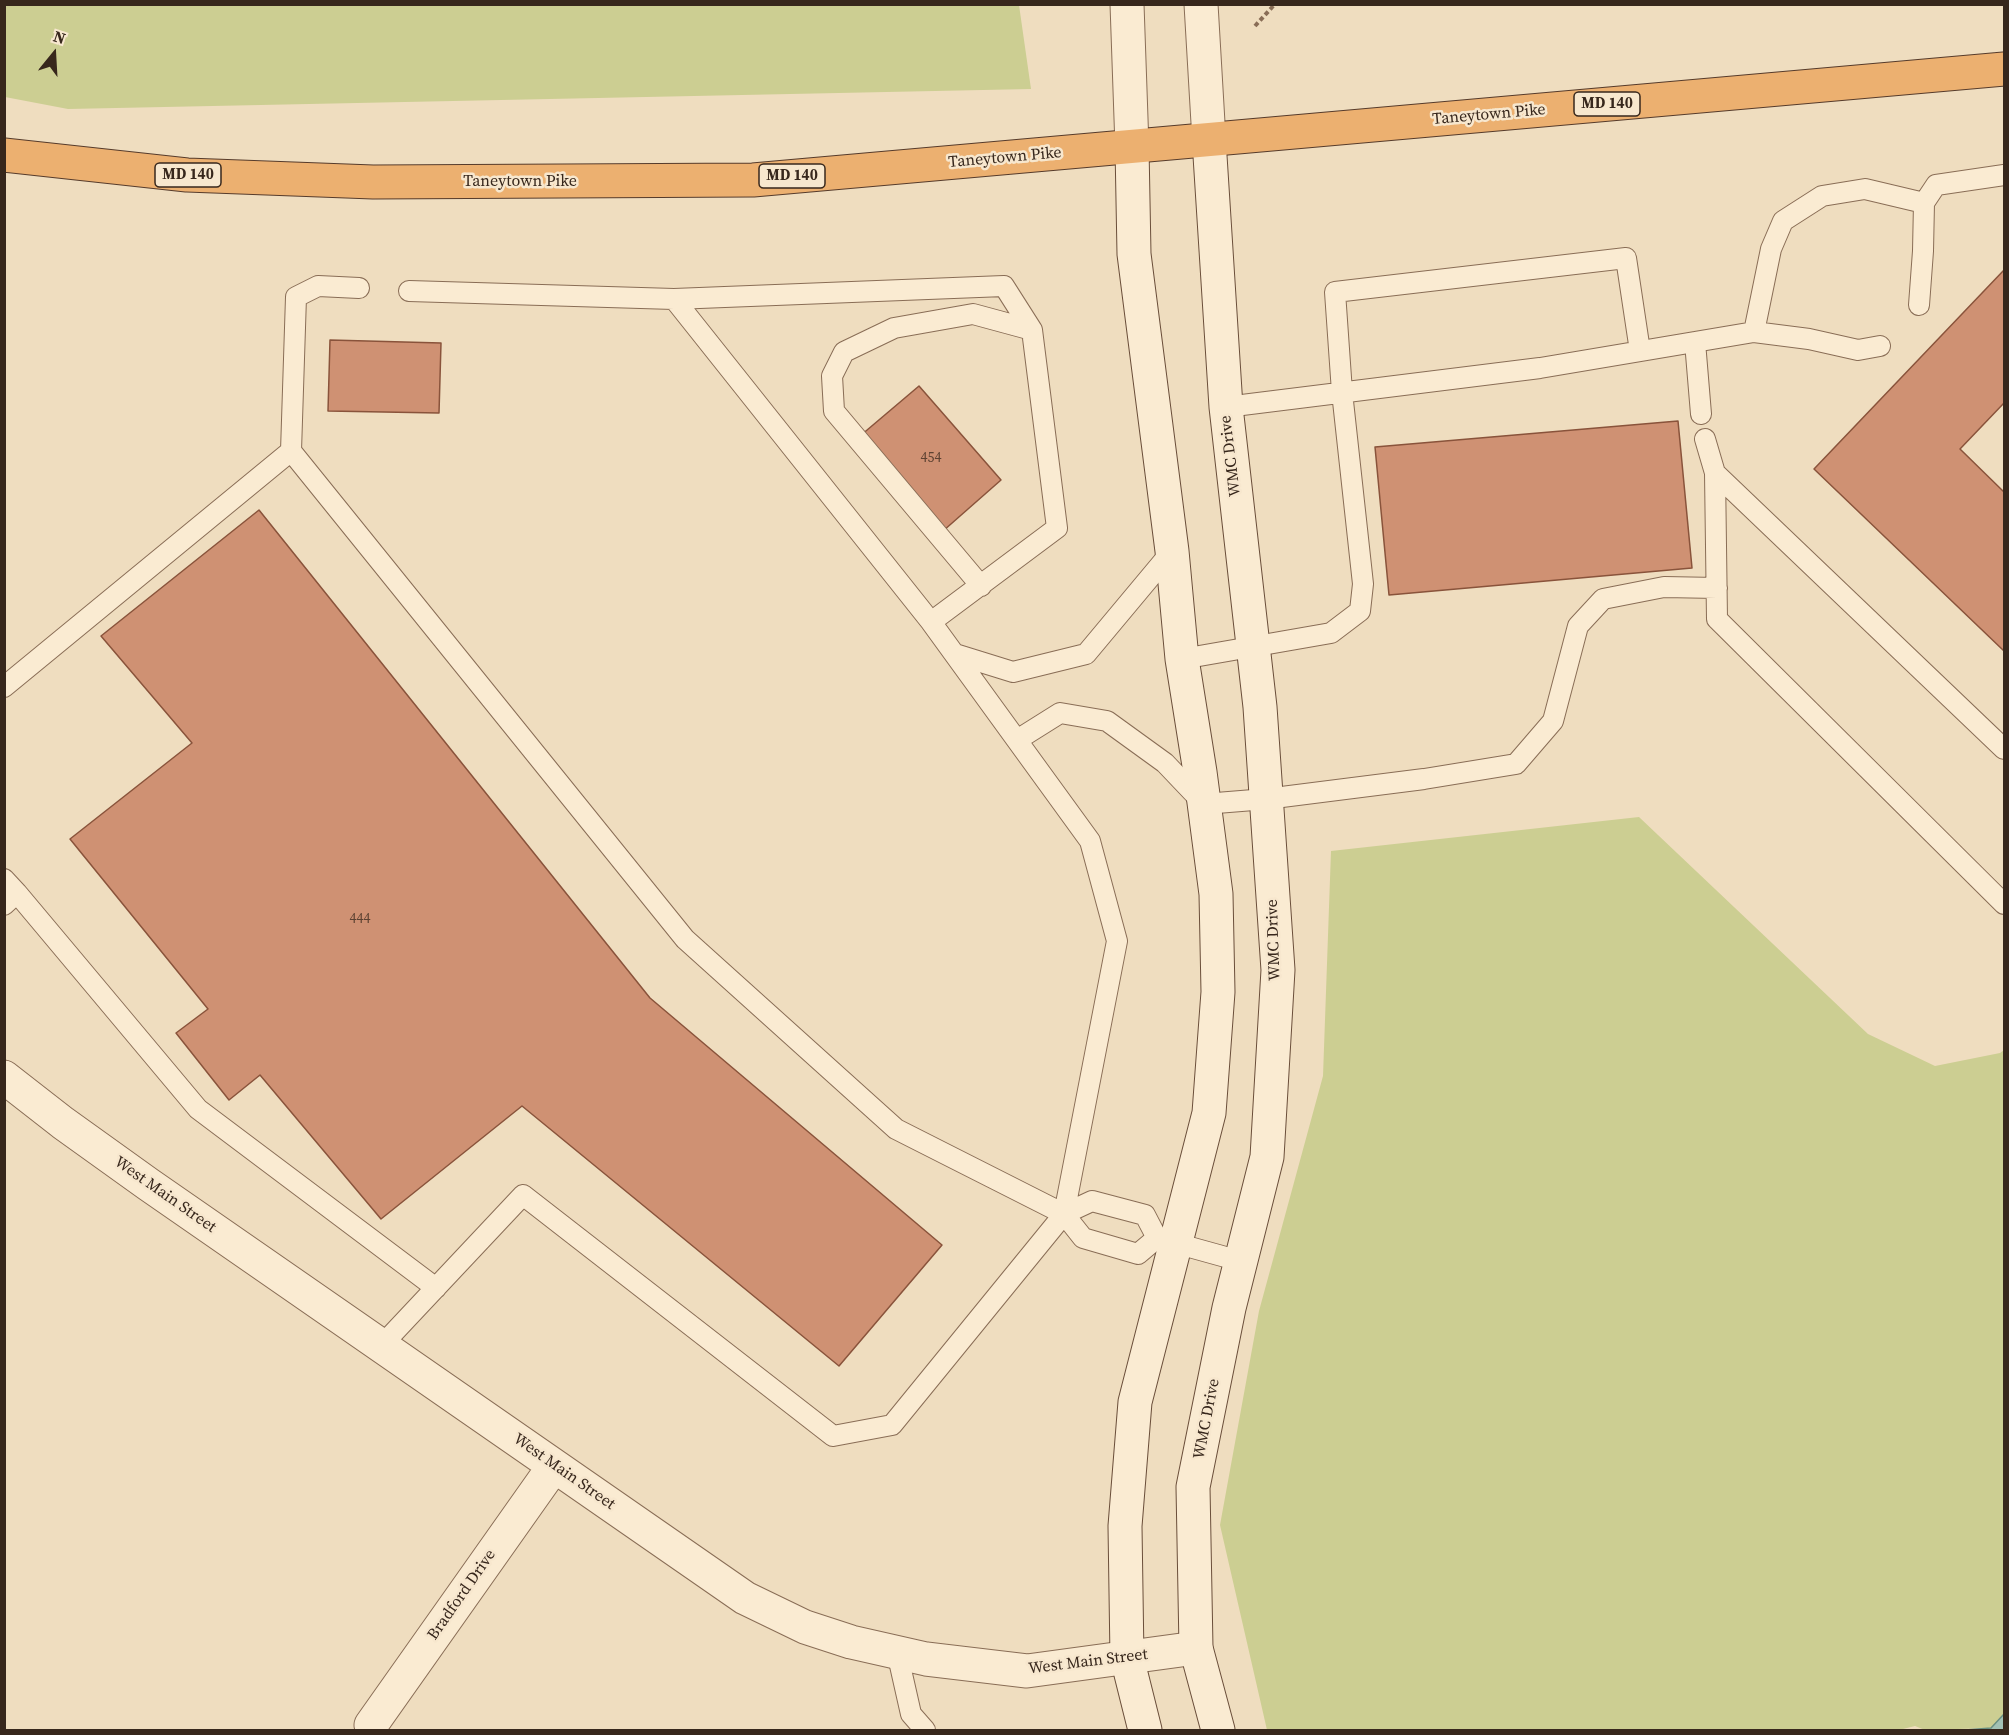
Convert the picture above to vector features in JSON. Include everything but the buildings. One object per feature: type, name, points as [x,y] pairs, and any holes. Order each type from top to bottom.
[{"type":"highway","name":"Taneytown Pike","points":[[4,155],[186,175],[373,182],[753,180],[2004,69]]},
{"type":"main road","points":[[1127,4],[1134,254],[1172,551],[1182,659],[1216,894],[1218,992],[1209,1113],[1167,1241],[1135,1402],[1125,1526],[1127,1658],[1145,1731]]},
{"type":"main road","name":"WMC Drive","points":[[1201,4],[1226,407],[1253,647],[1278,970],[1267,1157],[1229,1308],[1193,1487],[1196,1648],[1218,1731]]},
{"type":"main road","name":"West Main Street","points":[[4,1077],[82,1137],[745,1598],[805,1627],[851,1642],[926,1659],[1027,1671],[1196,1648]]},
{"type":"main road","name":"Bradford Drive","points":[[371,1725],[554,1466]]},
{"type":"lane","points":[[1918,305],[1923,251],[1924,203],[1936,185],[2004,175]]},
{"type":"lane","points":[[1754,332],[1771,249],[1783,221],[1822,196],[1865,189],[1924,203]]},
{"type":"lane","points":[[1182,659],[1331,633],[1360,611],[1363,584],[1342,392],[1335,292],[1626,258],[1640,351]]},
{"type":"lane","points":[[359,288],[318,286],[296,297],[291,451],[685,939],[896,1129],[1064,1214],[1083,1238],[1138,1254],[1167,1241]]},
{"type":"lane","points":[[409,291],[674,299],[1005,286],[1032,330],[1057,528],[932,622]]},
{"type":"lane","points":[[674,299],[932,622],[1090,841],[1117,941],[1064,1214]]},
{"type":"lane","points":[[981,586],[834,411],[832,376],[844,352],[894,327],[973,315],[1032,330]]},
{"type":"lane","points":[[1226,407],[1540,368],[1754,332],[1809,339],[1858,350],[1880,346]]},
{"type":"lane","points":[[1695,342],[1701,414]]},
{"type":"lane","points":[[1705,439],[1715,473],[1717,619],[2004,904]]},
{"type":"lane","points":[[4,687],[291,451]]},
{"type":"lane","points":[[1715,473],[2004,749]]},
{"type":"lane","points":[[955,654],[1013,672],[1086,654],[1172,551]]},
{"type":"lane","points":[[1017,740],[1060,713],[1107,721],[1165,764],[1204,804],[1266,799],[1424,779],[1516,764],[1553,721],[1578,626],[1603,599],[1664,587],[1717,588]]},
{"type":"lane","points":[[9,892],[198,1109],[436,1288]]},
{"type":"lane","points":[[382,1345],[523,1195],[833,1436],[892,1425],[1064,1214],[1092,1201],[1145,1215],[1167,1241],[1240,1262]]},
{"type":"lane","points":[[897,1652],[911,1714],[925,1731]]},
{"type":"path","points":[[1255,26],[1275,4]]},
{"type":"green space","points":[[4,5],[1019,5],[1031,89],[68,109],[5,97]]},
{"type":"green space","points":[[1639,817],[1868,1034],[1935,1066],[2000,1053],[2004,1050],[2004,1714],[1991,1728],[1925,1730],[1915,1726],[1899,1730],[1267,1730],[1220,1525],[1259,1311],[1323,1076],[1331,851]]},
{"type":"shaded area","points":[[2004,1714],[2004,1730],[1965,1730],[1991,1728]]}]
